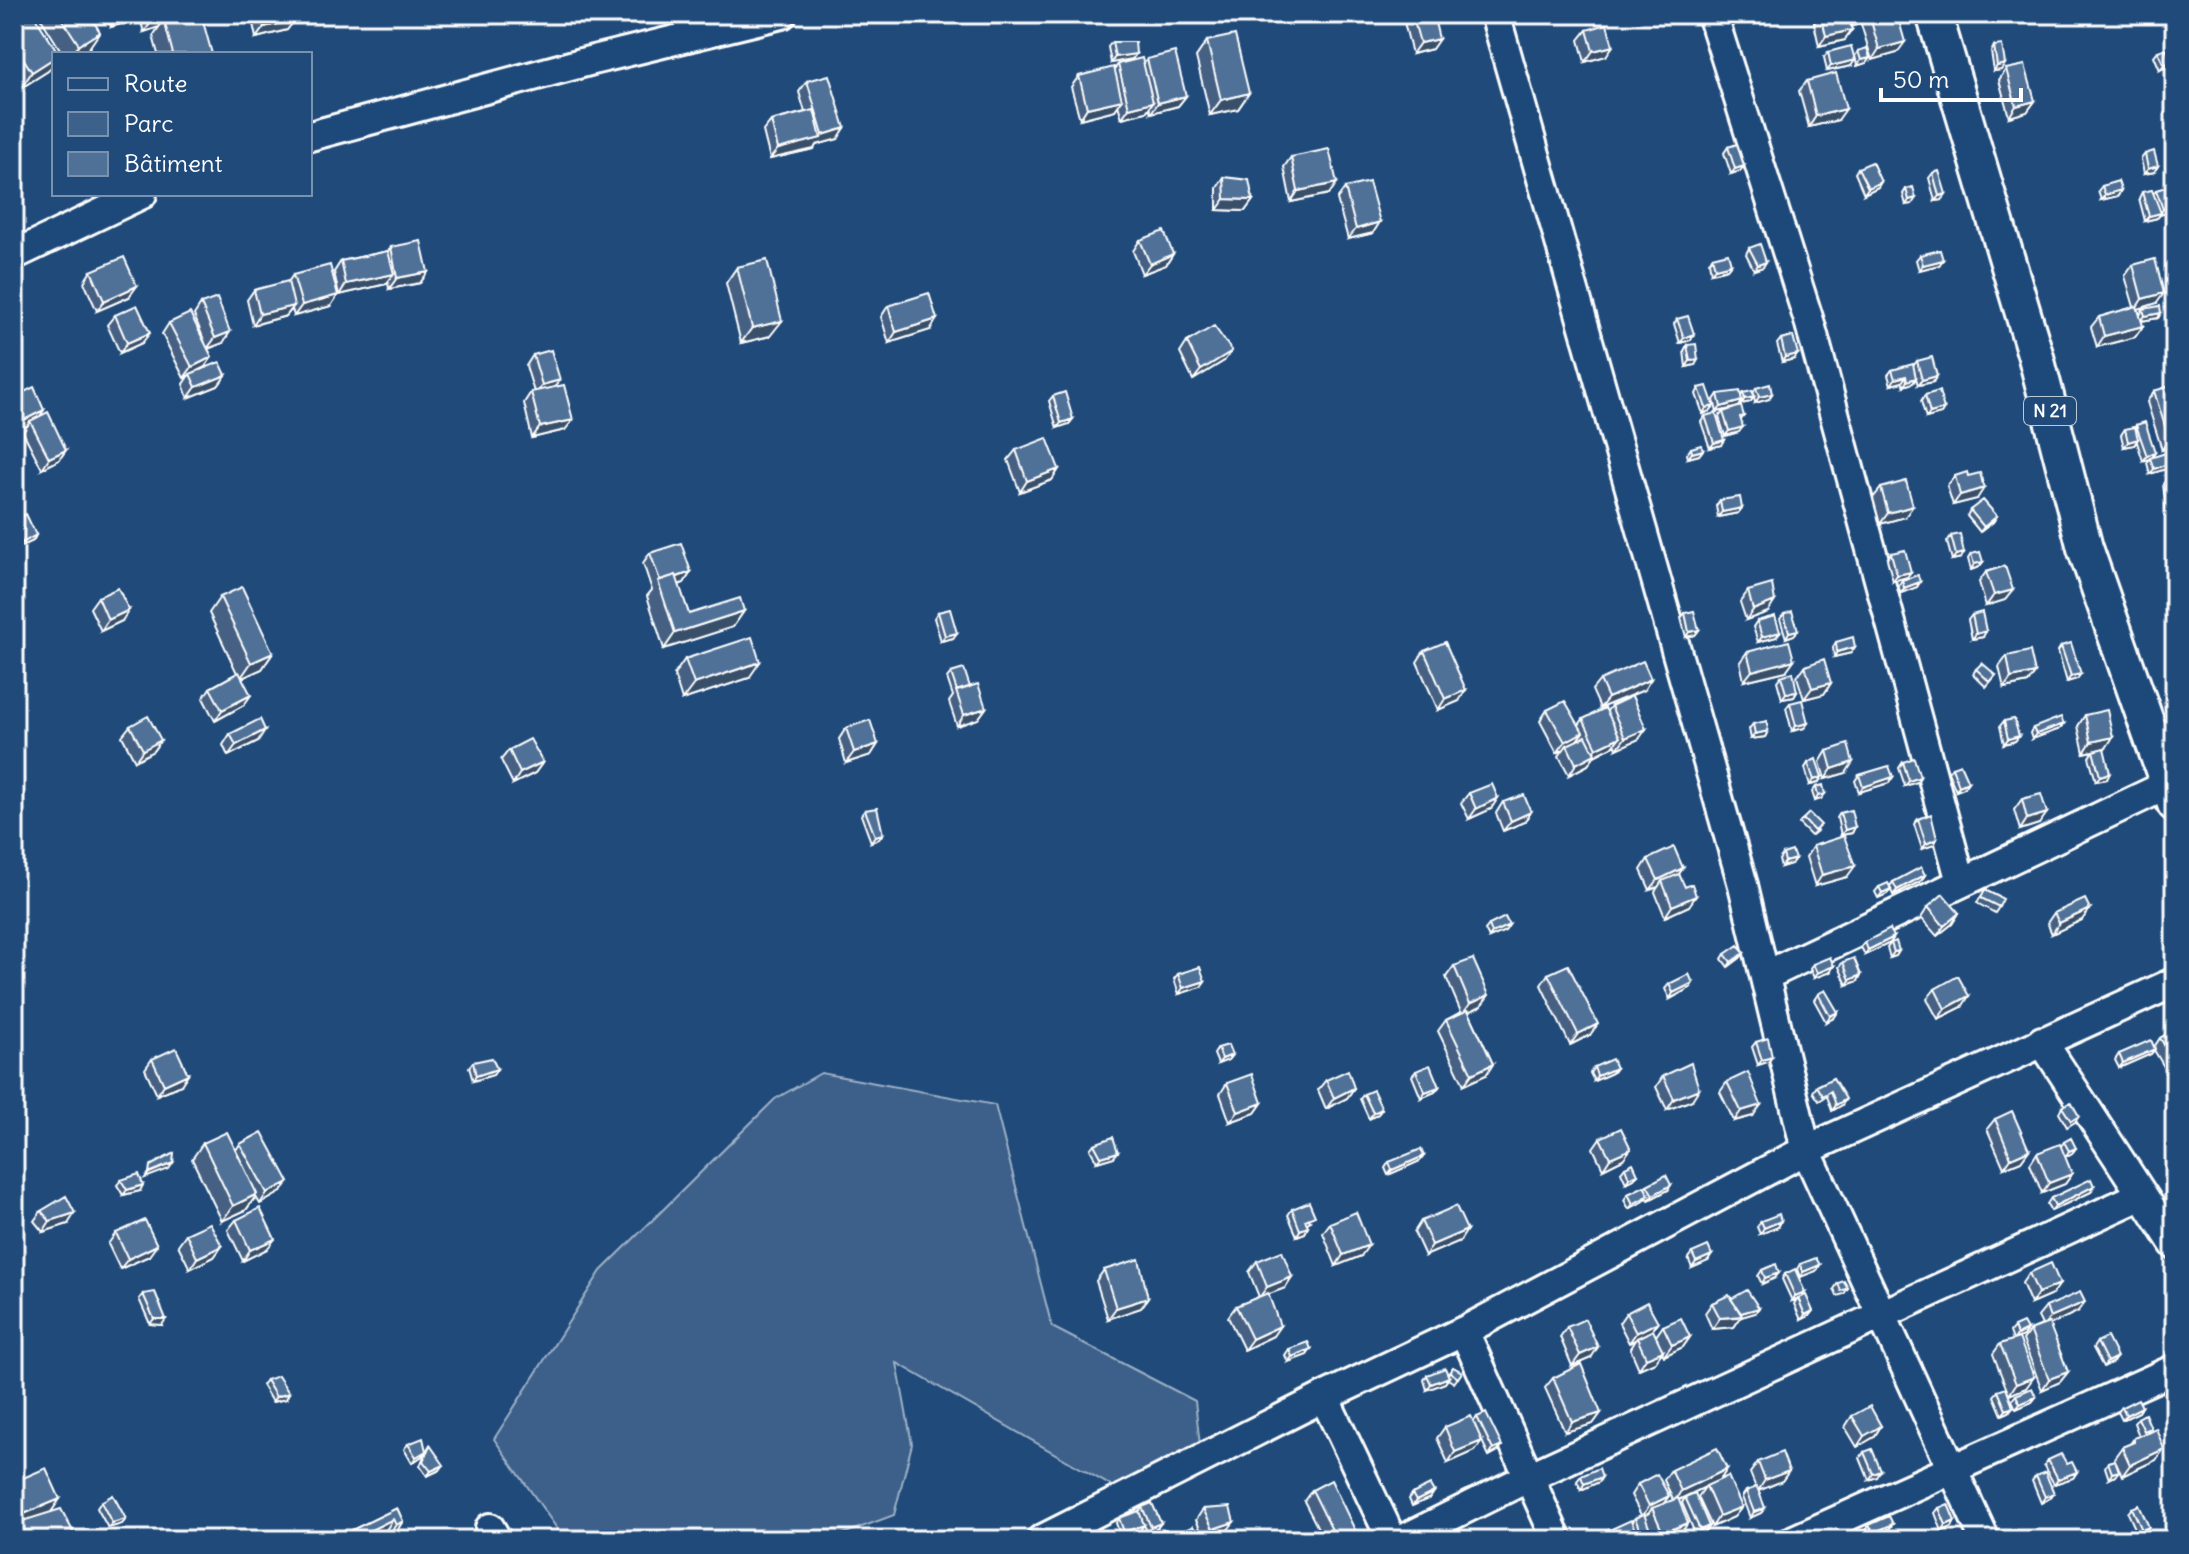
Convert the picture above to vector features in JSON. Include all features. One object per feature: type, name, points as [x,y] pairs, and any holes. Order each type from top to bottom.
[{"type":"main road","name":"N 21","points":[[1934,14],[2036,357],[2085,548],[2171,794]]},
{"type":"street","points":[[312,135],[589,61],[782,14]]},
{"type":"street","points":[[1495,14],[1739,870],[1806,1150],[1985,1540]]},
{"type":"street","points":[[1712,14],[1810,324],[1961,882]]},
{"type":"street","points":[[14,255],[138,196]]},
{"type":"street","points":[[1765,976],[1961,882],[2171,794]]},
{"type":"street","points":[[1041,1540],[1324,1397],[1464,1331],[1806,1150],[2175,982]]},
{"type":"street","points":[[2042,1041],[2175,1245]]},
{"type":"street","points":[[1402,1540],[1529,1477],[2142,1195]]},
{"type":"street","points":[[1464,1331],[1557,1540]]},
{"type":"street","points":[[1794,1540],[2175,1369]]},
{"type":"street","points":[[1324,1397],[1392,1540]]},
{"type":"green space","points":[[821,1073],[995,1105],[1052,1327],[1195,1401],[1201,1454],[1122,1492],[897,1363],[912,1444],[894,1515],[827,1540],[565,1540],[494,1439],[601,1271],[775,1099]]},
{"type":"building","points":[[14,14],[33,14],[58,52],[52,52],[52,59],[32,72],[14,44]]},
{"type":"building","points":[[59,14],[89,14],[100,32],[79,45]]},
{"type":"building","points":[[186,14],[201,14],[211,52],[172,52],[164,20]]},
{"type":"building","points":[[261,14],[293,14],[295,20],[264,27]]},
{"type":"building","points":[[1412,14],[1433,14],[1439,39],[1420,43]]},
{"type":"building","points":[[1821,14],[1848,14],[1852,30],[1826,36]]},
{"type":"building","points":[[1849,14],[1859,14],[1860,20],[1852,22]]},
{"type":"building","points":[[1869,14],[1897,14],[1905,42],[1879,49]]},
{"type":"building","points":[[1607,24],[1613,46],[1593,51],[1587,30]]},
{"type":"building","points":[[1235,35],[1249,93],[1221,100],[1207,41]]},
{"type":"building","points":[[1112,42],[1135,42],[1136,54],[1115,57]]},
{"type":"building","points":[[2002,45],[2005,64],[1997,66],[1994,46]]},
{"type":"building","points":[[1851,46],[1855,60],[1831,66],[1828,52]]},
{"type":"building","points":[[1867,48],[1870,58],[1861,60],[1858,51]]},
{"type":"building","points":[[2166,48],[2168,54],[2175,51],[2175,60],[2164,65],[2158,51]]},
{"type":"building","points":[[1175,52],[1186,96],[1158,103],[1147,59]]},
{"type":"building","points":[[1142,58],[1153,102],[1129,108],[1118,64]]},
{"type":"building","points":[[2025,65],[2035,101],[2016,106],[2006,69]]},
{"type":"building","points":[[1114,67],[1122,100],[1087,108],[1079,76]]},
{"type":"building","points":[[1836,73],[1846,109],[1816,116],[1807,81]]},
{"type":"building","points":[[829,75],[845,128],[823,135],[807,81]]},
{"type":"building","points":[[814,110],[821,138],[778,149],[771,121]]},
{"type":"building","points":[[1737,144],[1744,166],[1735,169],[1728,147]]},
{"type":"building","points":[[1329,149],[1337,183],[1298,191],[1291,157]]},
{"type":"building","points":[[2154,151],[2158,166],[2148,169],[2145,154]]},
{"type":"building","points":[[1872,162],[1881,182],[1868,188],[1858,168]]},
{"type":"building","points":[[1939,171],[1946,194],[1939,196],[1933,173]]},
{"type":"building","points":[[1224,177],[1249,180],[1253,200],[1225,199]]},
{"type":"building","points":[[2118,181],[2121,190],[2105,195],[2102,186]]},
{"type":"building","points":[[1369,182],[1380,222],[1356,229],[1345,188]]},
{"type":"building","points":[[1913,187],[1916,198],[1909,200],[1906,189]]},
{"type":"building","points":[[2166,187],[2171,207],[2163,209],[2156,190]]},
{"type":"building","points":[[2152,190],[2161,213],[2149,216],[2142,192]]},
{"type":"building","points":[[1164,231],[1173,254],[1150,264],[1140,240]]},
{"type":"building","points":[[421,241],[428,272],[397,278],[391,247]]},
{"type":"building","points":[[1760,244],[1766,262],[1758,265],[1749,248]]},
{"type":"building","points":[[1940,250],[1943,260],[1923,265],[1920,255]]},
{"type":"building","points":[[388,251],[394,274],[346,284],[341,261]]},
{"type":"building","points":[[1728,253],[1731,264],[1715,268],[1712,257]]},
{"type":"building","points":[[124,257],[137,286],[104,301],[91,271]]},
{"type":"building","points":[[2155,259],[2164,293],[2142,299],[2133,265]]},
{"type":"building","points":[[767,260],[782,321],[752,328],[737,267]]},
{"type":"building","points":[[330,265],[338,295],[302,305],[293,275]]},
{"type":"building","points":[[288,281],[294,306],[260,314],[254,290]]},
{"type":"building","points":[[929,293],[937,319],[896,332],[888,306]]},
{"type":"building","points":[[217,298],[230,332],[215,338],[201,304]]},
{"type":"building","points":[[137,305],[150,333],[127,343],[115,315]]},
{"type":"building","points":[[2137,306],[2143,326],[2104,336],[2099,317]]},
{"type":"building","points":[[2160,306],[2161,313],[2145,316],[2143,309]]},
{"type":"building","points":[[190,313],[212,357],[192,367],[169,323]]},
{"type":"building","points":[[1688,316],[1694,334],[1684,338],[1677,319]]},
{"type":"building","points":[[1214,326],[1232,351],[1201,370],[1187,342]]},
{"type":"building","points":[[1793,336],[1798,354],[1785,357],[1781,339]]},
{"type":"building","points":[[1696,344],[1698,360],[1690,361],[1687,345]]},
{"type":"building","points":[[551,350],[560,380],[542,385],[533,355]]},
{"type":"building","points":[[1932,357],[1937,376],[1922,380],[1917,361]]},
{"type":"building","points":[[220,362],[226,375],[196,387],[190,374]]},
{"type":"building","points":[[1913,364],[1916,378],[1907,381],[1906,376],[1895,379],[1892,370]]},
{"type":"building","points":[[1770,384],[1772,394],[1759,397],[1756,388]]},
{"type":"building","points":[[564,385],[573,420],[540,427],[531,392]]},
{"type":"building","points":[[2173,385],[2175,438],[2169,439],[2154,391]]},
{"type":"building","points":[[1707,386],[1714,406],[1706,408],[1699,388]]},
{"type":"building","points":[[34,387],[44,410],[14,425],[14,397]]},
{"type":"building","points":[[1740,391],[1742,401],[1721,407],[1718,394]]},
{"type":"building","points":[[1752,391],[1754,397],[1745,399],[1743,393]]},
{"type":"building","points":[[1939,391],[1944,409],[1930,413],[1925,395]]},
{"type":"building","points":[[1065,392],[1073,419],[1061,423],[1053,396]]},
{"type":"building","points":[[1741,406],[1743,427],[1729,431],[1723,412]]},
{"type":"building","points":[[48,412],[66,450],[49,458],[30,421]]},
{"type":"building","points":[[1716,413],[1724,440],[1714,443],[1705,416]]},
{"type":"building","points":[[2145,422],[2155,452],[2147,456],[2136,425]]},
{"type":"building","points":[[2135,427],[2138,439],[2128,442],[2125,429]]},
{"type":"building","points":[[1047,438],[1059,469],[1027,481],[1016,450]]},
{"type":"building","points":[[1701,445],[1703,450],[1692,453],[1691,448]]},
{"type":"building","points":[[2169,452],[2173,462],[2154,469],[2150,458]]},
{"type":"building","points":[[1967,472],[1968,476],[1980,473],[1984,488],[1960,495],[1955,476]]},
{"type":"building","points":[[2175,478],[2175,502],[2169,503],[2167,479]]},
{"type":"building","points":[[1906,481],[1913,506],[1888,513],[1881,488]]},
{"type":"building","points":[[1740,497],[1742,508],[1722,512],[1720,500]]},
{"type":"building","points":[[1983,500],[1997,516],[1984,527],[1970,510]]},
{"type":"building","points":[[26,514],[36,535],[22,543],[14,520]]},
{"type":"building","points":[[1960,534],[1964,553],[1956,555],[1951,536]]},
{"type":"building","points":[[681,543],[691,572],[660,580],[650,553]]},
{"type":"building","points":[[1905,550],[1911,572],[1897,575],[1891,553]]},
{"type":"building","points":[[1980,552],[1983,562],[1974,564],[1971,554]]},
{"type":"building","points":[[2005,566],[2013,590],[1994,595],[1986,572]]},
{"type":"building","points":[[676,575],[689,614],[740,598],[744,611],[675,633],[658,581]]},
{"type":"building","points":[[1918,575],[1920,582],[1904,588],[1902,580]]},
{"type":"building","points":[[1772,584],[1775,601],[1753,610],[1748,591]]},
{"type":"building","points":[[242,587],[273,653],[251,663],[220,597]]},
{"type":"building","points":[[118,588],[129,610],[108,620],[98,597]]},
{"type":"building","points":[[950,609],[957,633],[945,636],[938,612]]},
{"type":"building","points":[[1694,611],[1699,630],[1689,632],[1685,613]]},
{"type":"building","points":[[1792,611],[1798,630],[1789,632],[1784,614]]},
{"type":"building","points":[[1982,612],[1986,631],[1976,634],[1972,615]]},
{"type":"building","points":[[1775,616],[1780,632],[1762,637],[1757,621]]},
{"type":"building","points":[[752,637],[760,662],[694,684],[685,659]]},
{"type":"building","points":[[1853,637],[1855,647],[1837,652],[1836,642]]},
{"type":"building","points":[[1789,641],[1794,660],[1752,671],[1747,652]]},
{"type":"building","points":[[1445,642],[1466,690],[1445,699],[1424,651]]},
{"type":"building","points":[[2071,643],[2081,674],[2071,676],[2061,646]]},
{"type":"building","points":[[2030,651],[2035,673],[2011,678],[2007,656]]},
{"type":"building","points":[[1824,659],[1831,683],[1812,688],[1805,666]]},
{"type":"building","points":[[1643,661],[1651,679],[1608,698],[1600,680]]},
{"type":"building","points":[[1982,663],[1996,675],[1990,682],[1976,669]]},
{"type":"building","points":[[964,669],[970,687],[957,691],[951,673]]},
{"type":"building","points":[[239,672],[251,695],[222,710],[210,688]]},
{"type":"building","points":[[1793,672],[1797,692],[1786,693],[1781,676]]},
{"type":"building","points":[[978,684],[986,708],[964,715],[956,691]]},
{"type":"building","points":[[1632,696],[1646,729],[1625,738],[1611,706]]},
{"type":"building","points":[[1802,700],[1808,723],[1796,726],[1790,703]]},
{"type":"building","points":[[1565,701],[1583,732],[1565,742],[1547,710]]},
{"type":"building","points":[[1605,708],[1620,737],[1597,748],[1583,719]]},
{"type":"building","points":[[2107,710],[2113,737],[2091,742],[2085,715]]},
{"type":"building","points":[[148,716],[161,740],[143,750],[130,726]]},
{"type":"building","points":[[2061,717],[2064,724],[2036,734],[2033,728]]},
{"type":"building","points":[[260,719],[265,730],[236,745],[230,734]]},
{"type":"building","points":[[2014,719],[2019,736],[2008,739],[2004,721]]},
{"type":"building","points":[[870,720],[878,744],[854,752],[846,728]]},
{"type":"building","points":[[1767,721],[1768,731],[1755,734],[1753,724]]},
{"type":"building","points":[[1586,736],[1595,754],[1576,764],[1567,745]]},
{"type":"building","points":[[530,739],[543,762],[520,773],[509,750]]},
{"type":"building","points":[[1848,744],[1853,762],[1832,769],[1827,751]]},
{"type":"building","points":[[2104,748],[2110,773],[2100,776],[2093,751]]},
{"type":"building","points":[[1914,758],[1920,777],[1909,781],[1903,762]]},
{"type":"building","points":[[1816,759],[1822,777],[1814,780],[1808,763]]},
{"type":"building","points":[[1960,764],[1968,782],[1959,786],[1952,767]]},
{"type":"building","points":[[1889,766],[1893,777],[1863,787],[1859,775]]},
{"type":"building","points":[[1492,784],[1498,798],[1476,809],[1469,793]]},
{"type":"building","points":[[1823,785],[1825,794],[1818,796],[1816,787]]},
{"type":"building","points":[[2041,794],[2047,813],[2027,819],[2022,799]]},
{"type":"building","points":[[1524,795],[1531,812],[1511,821],[1503,802]]},
{"type":"building","points":[[877,808],[883,834],[875,836],[865,810]]},
{"type":"building","points":[[1851,810],[1855,827],[1845,830],[1840,813]]},
{"type":"building","points":[[1809,813],[1821,825],[1814,831],[1803,819]]},
{"type":"building","points":[[1931,814],[1937,839],[1926,844],[1918,819]]},
{"type":"building","points":[[1844,836],[1855,866],[1822,875],[1813,846]]},
{"type":"building","points":[[1674,847],[1683,868],[1658,880],[1648,859]]},
{"type":"building","points":[[1792,851],[1795,859],[1785,862],[1783,854]]},
{"type":"building","points":[[1921,867],[1925,875],[1897,890],[1893,882]]},
{"type":"building","points":[[1679,874],[1685,887],[1692,884],[1696,896],[1672,906],[1662,881]]},
{"type":"building","points":[[1888,883],[1891,889],[1882,893],[1879,887]]},
{"type":"building","points":[[1985,890],[2003,899],[1999,907],[1981,898]]},
{"type":"building","points":[[1943,894],[1959,913],[1944,926],[1928,907]]},
{"type":"building","points":[[2085,899],[2090,909],[2059,923],[2054,913]]},
{"type":"building","points":[[1505,917],[1509,925],[1492,933],[1489,925]]},
{"type":"building","points":[[1890,929],[1894,937],[1868,950],[1865,942]]},
{"type":"building","points":[[1896,941],[1899,951],[1894,952],[1891,943]]},
{"type":"building","points":[[1738,945],[1744,953],[1731,962],[1725,954]]},
{"type":"building","points":[[1830,957],[1834,966],[1817,973],[1813,964]]},
{"type":"building","points":[[1854,958],[1861,975],[1850,980],[1843,962]]},
{"type":"building","points":[[1473,959],[1489,995],[1470,1004],[1454,966]]},
{"type":"building","points":[[1568,965],[1598,1024],[1578,1034],[1548,974]]},
{"type":"building","points":[[1200,967],[1205,981],[1183,988],[1178,974]]},
{"type":"building","points":[[1689,974],[1693,983],[1673,993],[1669,984]]},
{"type":"building","points":[[1958,976],[1969,996],[1945,1009],[1935,989]]},
{"type":"building","points":[[1825,990],[1838,1012],[1830,1016],[1818,994]]},
{"type":"building","points":[[1468,1010],[1493,1064],[1472,1074],[1446,1020]]},
{"type":"building","points":[[2175,1029],[2175,1062],[2160,1038]]},
{"type":"building","points":[[1768,1038],[1772,1057],[1762,1060],[1756,1042]]},
{"type":"building","points":[[2151,1040],[2155,1049],[2123,1063],[2119,1054]]},
{"type":"building","points":[[1228,1045],[1232,1055],[1222,1059],[1218,1048]]},
{"type":"building","points":[[176,1048],[188,1074],[164,1085],[152,1059]]},
{"type":"building","points":[[492,1058],[497,1069],[476,1076],[473,1062]]},
{"type":"building","points":[[1612,1059],[1616,1068],[1597,1076],[1594,1067]]},
{"type":"building","points":[[1691,1063],[1699,1089],[1674,1099],[1663,1076]]},
{"type":"building","points":[[1430,1065],[1439,1087],[1425,1092],[1416,1071]]},
{"type":"building","points":[[1348,1070],[1354,1088],[1334,1098],[1326,1080]]},
{"type":"building","points":[[1748,1072],[1761,1105],[1741,1111],[1727,1082]]},
{"type":"building","points":[[1252,1074],[1262,1103],[1238,1112],[1227,1083]]},
{"type":"building","points":[[1833,1078],[1846,1099],[1836,1105],[1831,1091],[1823,1096],[1817,1086]]},
{"type":"building","points":[[1373,1090],[1382,1109],[1373,1113],[1364,1094]]},
{"type":"building","points":[[2071,1102],[2079,1116],[2071,1121],[2062,1107]]},
{"type":"building","points":[[2012,1111],[2029,1150],[2011,1158],[1995,1119]]},
{"type":"building","points":[[1621,1128],[1631,1149],[1610,1158],[1600,1138]]},
{"type":"building","points":[[227,1132],[257,1194],[233,1206],[203,1143]]},
{"type":"building","points":[[262,1132],[289,1182],[267,1193],[240,1144]]},
{"type":"building","points":[[1113,1137],[1118,1152],[1101,1157],[1094,1144]]},
{"type":"building","points":[[2071,1138],[2076,1148],[2069,1151],[2064,1142]]},
{"type":"building","points":[[2060,1144],[2072,1174],[2049,1183],[2037,1153]]},
{"type":"building","points":[[1421,1149],[1424,1156],[1392,1170],[1389,1162]]},
{"type":"building","points":[[174,1153],[173,1163],[149,1173],[150,1166]]},
{"type":"building","points":[[1633,1163],[1638,1174],[1629,1178],[1625,1167]]},
{"type":"building","points":[[139,1174],[143,1185],[127,1190],[121,1180]]},
{"type":"building","points":[[1666,1175],[1671,1185],[1653,1195],[1647,1185]]},
{"type":"building","points":[[2091,1179],[2094,1186],[2055,1206],[2051,1198]]},
{"type":"building","points":[[1644,1186],[1649,1195],[1633,1204],[1628,1194]]},
{"type":"building","points":[[66,1196],[75,1213],[50,1221],[41,1211]]},
{"type":"building","points":[[1309,1202],[1315,1216],[1305,1220],[1308,1227],[1300,1230],[1292,1209]]},
{"type":"building","points":[[1456,1206],[1467,1230],[1432,1245],[1421,1221]]},
{"type":"building","points":[[260,1208],[275,1239],[250,1250],[236,1220]]},
{"type":"building","points":[[1356,1212],[1369,1245],[1343,1255],[1330,1223]]},
{"type":"building","points":[[1779,1214],[1781,1221],[1764,1228],[1761,1221]]},
{"type":"building","points":[[145,1220],[157,1245],[128,1259],[116,1233]]},
{"type":"building","points":[[210,1223],[222,1246],[197,1258],[186,1234]]},
{"type":"building","points":[[1708,1246],[1712,1255],[1696,1262],[1692,1253]]},
{"type":"building","points":[[1282,1251],[1292,1277],[1267,1287],[1257,1261]]},
{"type":"building","points":[[1816,1258],[1820,1265],[1803,1272],[1800,1264]]},
{"type":"building","points":[[1139,1259],[1148,1298],[1116,1308],[1104,1270]]},
{"type":"building","points":[[2051,1263],[2060,1284],[2038,1293],[2029,1273]]},
{"type":"building","points":[[1776,1264],[1779,1273],[1765,1278],[1762,1270]]},
{"type":"building","points":[[1795,1269],[1805,1292],[1795,1296],[1785,1274]]},
{"type":"building","points":[[1844,1281],[1848,1288],[1841,1291],[1838,1283]]},
{"type":"building","points":[[1747,1290],[1759,1308],[1741,1313],[1731,1299]]},
{"type":"building","points":[[155,1292],[166,1319],[154,1319],[143,1294]]},
{"type":"building","points":[[2080,1292],[2085,1302],[2050,1317],[2046,1307]]},
{"type":"building","points":[[1268,1293],[1280,1326],[1252,1339],[1236,1306]]},
{"type":"building","points":[[1729,1295],[1742,1316],[1720,1318],[1712,1303]]},
{"type":"building","points":[[1806,1295],[1813,1311],[1805,1315],[1798,1298]]},
{"type":"building","points":[[1647,1302],[1658,1322],[1636,1333],[1626,1313]]},
{"type":"building","points":[[1681,1318],[1690,1337],[1672,1345],[1663,1326]]},
{"type":"building","points":[[1585,1319],[1598,1347],[1580,1355],[1567,1327]]},
{"type":"building","points":[[2023,1323],[2027,1330],[2017,1335],[2014,1327]]},
{"type":"building","points":[[2049,1323],[2068,1372],[2049,1379],[2030,1330]]},
{"type":"building","points":[[1653,1330],[1663,1351],[1646,1358],[1637,1338]]},
{"type":"building","points":[[2107,1337],[2117,1357],[2107,1362],[2097,1342]]},
{"type":"building","points":[[2019,1338],[2034,1377],[2016,1384],[2000,1344]]},
{"type":"building","points":[[1308,1342],[1311,1349],[1292,1357],[1289,1349]]},
{"type":"building","points":[[1581,1364],[1601,1413],[1572,1422],[1553,1378]]},
{"type":"building","points":[[1453,1367],[1462,1372],[1458,1378],[1450,1372]]},
{"type":"building","points":[[1445,1368],[1449,1377],[1431,1384],[1427,1375]]},
{"type":"building","points":[[278,1376],[289,1393],[276,1397],[266,1380]]},
{"type":"building","points":[[2006,1388],[2013,1407],[2006,1410],[1998,1391]]},
{"type":"building","points":[[2032,1388],[2036,1397],[2020,1404],[2016,1395]]},
{"type":"building","points":[[2138,1399],[2142,1407],[2126,1415],[2122,1407]]},
{"type":"building","points":[[1870,1406],[1881,1426],[1864,1436],[1852,1416]]},
{"type":"building","points":[[1486,1413],[1502,1446],[1493,1450],[1477,1417]]},
{"type":"building","points":[[2145,1414],[2151,1428],[2144,1431],[2138,1418]]},
{"type":"building","points":[[1471,1416],[1482,1441],[1455,1452],[1445,1427]]},
{"type":"building","points":[[2156,1428],[2164,1449],[2130,1465],[2122,1447]]},
{"type":"building","points":[[423,1438],[426,1451],[416,1457],[408,1444]]},
{"type":"building","points":[[430,1445],[444,1465],[431,1471],[423,1461]]},
{"type":"building","points":[[1717,1448],[1727,1469],[1681,1491],[1671,1470]]},
{"type":"building","points":[[1872,1449],[1881,1471],[1873,1474],[1864,1452]]},
{"type":"building","points":[[1782,1452],[1789,1471],[1765,1480],[1758,1462]]},
{"type":"building","points":[[2061,1454],[2067,1464],[2072,1462],[2077,1472],[2058,1479],[2048,1460]]},
{"type":"building","points":[[2115,1460],[2119,1471],[2112,1473],[2108,1462]]},
{"type":"building","points":[[46,1468],[60,1499],[14,1518],[14,1482]]},
{"type":"building","points":[[1599,1468],[1602,1477],[1584,1484],[1581,1476]]},
{"type":"building","points":[[2045,1472],[2054,1493],[2045,1497],[2036,1476]]},
{"type":"building","points":[[1657,1474],[1669,1496],[1649,1506],[1638,1484]]},
{"type":"building","points":[[1728,1476],[1742,1507],[1719,1516],[1706,1486]]},
{"type":"building","points":[[1331,1480],[1355,1530],[1337,1540],[1312,1490]]},
{"type":"building","points":[[1430,1485],[1434,1492],[1416,1501],[1412,1494]]},
{"type":"building","points":[[1757,1487],[1765,1508],[1754,1512],[1746,1491]]},
{"type":"building","points":[[1695,1493],[1709,1526],[1700,1530],[1685,1497]]},
{"type":"building","points":[[113,1495],[126,1519],[112,1523],[101,1502]]},
{"type":"building","points":[[1678,1498],[1688,1523],[1663,1533],[1652,1508]]},
{"type":"building","points":[[1152,1503],[1161,1523],[1151,1527],[1142,1507]]},
{"type":"building","points":[[1948,1504],[1955,1521],[1946,1525],[1939,1508]]},
{"type":"building","points":[[2139,1505],[2149,1527],[2142,1530],[2132,1508]]},
{"type":"building","points":[[1230,1507],[1234,1522],[1213,1529],[1203,1509]]},
{"type":"building","points":[[397,1508],[403,1521],[396,1525],[393,1519],[355,1538],[352,1530]]},
{"type":"building","points":[[61,1509],[76,1537],[69,1540],[29,1540],[19,1522]]},
{"type":"building","points":[[1139,1511],[1144,1525],[1124,1532],[1119,1518]]},
{"type":"building","points":[[1644,1514],[1651,1533],[1642,1536],[1635,1518]]},
{"type":"building","points":[[1889,1516],[1893,1524],[1873,1533],[1869,1525]]},
{"type":"building","points":[[1631,1520],[1639,1540],[1609,1540],[1605,1532]]},
{"type":"building","points":[[1193,1526],[1199,1537],[1194,1540],[1166,1540]]}]
